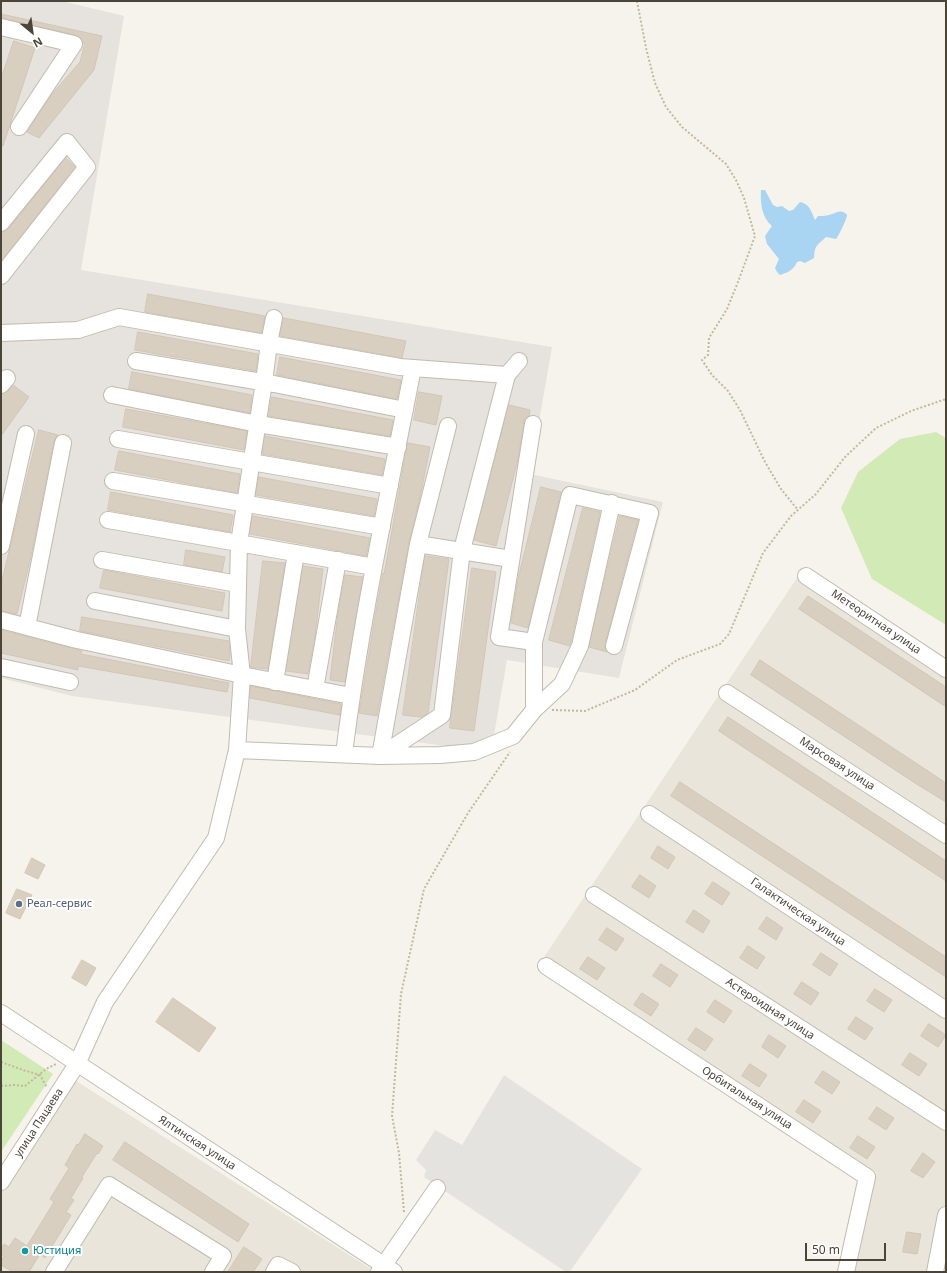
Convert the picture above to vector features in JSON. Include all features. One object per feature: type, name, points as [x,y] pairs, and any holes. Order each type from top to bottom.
[{"type":"street","points":[[2,30],[74,44],[19,128]]},
{"type":"street","points":[[1,223],[66,142],[87,167],[1,276]]},
{"type":"street","points":[[1,333],[78,330],[119,317],[400,367],[507,376]]},
{"type":"street","name":"улица Пацаева","points":[[1,1182],[51,1105],[71,1060],[105,1002],[216,838],[237,750],[242,675],[238,628],[239,543],[258,424],[268,343],[274,318]]},
{"type":"street","points":[[136,361],[264,382],[405,410]]},
{"type":"street","points":[[380,756],[442,715],[462,550],[507,376],[519,361]]},
{"type":"street","points":[[344,754],[351,696],[374,567],[413,368]]},
{"type":"street","points":[[112,395],[258,424],[398,447]]},
{"type":"street","points":[[533,424],[499,637],[534,642]]},
{"type":"street","points":[[380,756],[418,544],[448,426]]},
{"type":"street","points":[[1,546],[26,434]]},
{"type":"street","points":[[118,439],[390,486]]},
{"type":"street","points":[[27,627],[63,443]]},
{"type":"street","points":[[113,481],[382,527]]},
{"type":"street","points":[[534,710],[534,642],[570,495],[650,512],[614,646]]},
{"type":"street","points":[[237,750],[380,756],[440,755],[474,752],[513,736],[534,710],[562,684],[580,646],[612,504]]},
{"type":"street","points":[[108,520],[374,567]]},
{"type":"street","points":[[418,544],[511,559]]},
{"type":"street","points":[[275,682],[296,553]]},
{"type":"street","points":[[102,560],[238,584]]},
{"type":"street","points":[[315,689],[338,560]]},
{"type":"street","name":"Метеоритная улица","points":[[806,576],[946,669]]},
{"type":"street","points":[[95,601],[238,628]]},
{"type":"street","points":[[1,620],[77,640],[275,682],[351,696]]},
{"type":"street","points":[[1,666],[70,682]]},
{"type":"street","name":"Марсовая улица","points":[[727,693],[946,835]]},
{"type":"street","name":"Галактическая улица","points":[[649,814],[946,1010]]},
{"type":"street","name":"Астероидная улица","points":[[594,895],[946,1122]]},
{"type":"street","name":"Орбитальная улица","points":[[546,966],[867,1177],[846,1272]]},
{"type":"street","name":"Ялтинская улица","points":[[1,1013],[386,1270]]},
{"type":"street","points":[[58,1270],[109,1185],[223,1256],[212,1272]]},
{"type":"street","points":[[386,1270],[406,1233],[437,1188]]},
{"type":"street","points":[[935,1272],[946,1215]]},
{"type":"street","points":[[274,1272],[278,1265],[292,1272]]},
{"type":"path","points":[[637,1],[646,48],[655,83],[666,107],[682,127],[726,164],[736,180],[744,198],[755,236],[727,309],[709,338],[708,355],[702,360],[712,375],[728,391],[740,410],[765,462],[781,488],[798,510]]},
{"type":"path","points":[[534,710],[585,710],[635,690],[677,660],[720,644],[729,634],[763,553],[791,516],[816,494],[845,457],[876,428],[911,411],[946,398]]},
{"type":"path","points":[[406,1233],[399,1152],[392,1116],[401,994],[422,896],[424,888],[468,813],[511,751]]},
{"type":"path","points":[[1,1086],[25,1086],[46,1069],[71,1060]]},
{"type":"path","points":[[1,1062],[40,1075],[46,1084],[51,1105]]},
{"type":"shaded area","points":[[1,1],[62,1],[124,16],[81,270],[552,347],[530,474],[663,502],[619,678],[507,660],[491,752],[72,696],[1,678]]},
{"type":"shaded area","points":[[799,575],[946,673],[946,1272],[854,1272],[876,1173],[544,957]]},
{"type":"shaded area","points":[[504,1075],[642,1169],[571,1270],[566,1272],[424,1177],[426,1170],[416,1160],[435,1130],[462,1145]]},
{"type":"shaded area","points":[[73,1079],[376,1272],[1,1272],[1,1188]]},
{"type":"green space","points":[[936,432],[946,438],[946,625],[872,579],[841,508],[858,472],[900,439]]},
{"type":"green space","points":[[1,1040],[53,1074],[1,1152]]},
{"type":"water","points":[[761,190],[765,190],[773,205],[777,207],[782,206],[789,211],[793,210],[800,202],[806,204],[810,208],[815,220],[818,216],[840,212],[845,213],[847,217],[836,239],[826,237],[816,248],[814,258],[805,263],[800,261],[797,262],[792,269],[780,275],[775,268],[779,259],[767,244],[765,236],[772,226],[766,219],[762,210]]},
{"type":"building","points":[[1,14],[102,36],[94,70],[39,138],[27,132],[52,94],[80,62],[85,43],[83,43],[80,37],[76,35],[1,18]]},
{"type":"building","points":[[14,41],[35,48],[3,146],[1,146],[1,79]]},
{"type":"building","points":[[66,158],[75,167],[1,261],[1,232],[8,229]]},
{"type":"building","points":[[148,294],[265,316],[261,333],[145,312]]},
{"type":"building","points":[[284,318],[406,341],[402,358],[280,336]]},
{"type":"building","points":[[138,332],[258,354],[256,371],[135,350]]},
{"type":"building","points":[[280,357],[401,380],[397,399],[277,375]]},
{"type":"building","points":[[132,372],[252,395],[250,413],[129,389]]},
{"type":"building","points":[[13,385],[29,397],[1,436],[1,394],[8,391]]},
{"type":"building","points":[[419,392],[442,396],[436,425],[414,420]]},
{"type":"building","points":[[272,397],[393,420],[390,436],[269,416]]},
{"type":"building","points":[[509,405],[530,410],[529,416],[525,418],[524,422],[518,459],[496,546],[474,540]]},
{"type":"building","points":[[126,409],[247,431],[244,450],[123,427]]},
{"type":"building","points":[[39,430],[58,435],[54,441],[31,556],[17,614],[1,611],[1,585]]},
{"type":"building","points":[[265,436],[385,459],[382,475],[262,454]]},
{"type":"building","points":[[408,443],[430,447],[409,542],[377,716],[359,713],[376,611]]},
{"type":"building","points":[[119,451],[240,474],[237,493],[115,470]]},
{"type":"building","points":[[259,477],[377,499],[374,516],[256,495]]},
{"type":"building","points":[[541,487],[561,492],[528,628],[511,623],[518,579]]},
{"type":"building","points":[[111,492],[233,515],[230,532],[108,510]]},
{"type":"building","points":[[583,508],[600,512],[570,646],[549,640]]},
{"type":"building","points":[[253,516],[370,538],[366,556],[250,534]]},
{"type":"building","points":[[620,516],[638,520],[605,644],[607,652],[589,647]]},
{"type":"building","points":[[186,550],[225,557],[222,572],[184,565]]},
{"type":"building","points":[[425,556],[449,559],[428,713],[421,717],[403,715]]},
{"type":"building","points":[[263,561],[285,563],[268,669],[251,667]]},
{"type":"building","points":[[303,566],[323,569],[315,636],[308,674],[286,671]]},
{"type":"building","points":[[472,568],[496,572],[474,731],[450,728]]},
{"type":"building","points":[[104,570],[225,593],[222,611],[100,588]]},
{"type":"building","points":[[345,575],[363,577],[345,682],[330,680],[337,621]]},
{"type":"building","points":[[808,596],[946,687],[946,707],[799,609]]},
{"type":"building","points":[[82,617],[229,641],[229,661],[80,631]]},
{"type":"building","points":[[1,630],[82,651],[81,654],[229,683],[227,692],[78,666],[78,670],[1,653]]},
{"type":"building","points":[[760,660],[946,783],[946,802],[751,675]]},
{"type":"building","points":[[251,686],[341,704],[340,715],[250,698]]},
{"type":"building","points":[[728,717],[946,861],[946,881],[719,731]]},
{"type":"building","points":[[680,782],[946,957],[946,977],[671,796]]},
{"type":"building","points":[[658,846],[675,857],[668,869],[651,858]]},
{"type":"building","points":[[32,858],[45,865],[38,879],[25,873]]},
{"type":"building","points":[[640,875],[656,886],[649,898],[632,887]]},
{"type":"building","points":[[713,882],[730,893],[722,905],[705,894]]},
{"type":"building","name":"Реал-сервис","points":[[17,889],[32,895],[20,919],[6,913]]},
{"type":"building","points":[[694,910],[710,921],[703,933],[686,922]]},
{"type":"building","points":[[767,917],[783,928],[776,940],[759,929]]},
{"type":"building","points":[[607,928],[624,939],[616,951],[599,940]]},
{"type":"building","points":[[748,946],[765,957],[757,969],[740,958]]},
{"type":"building","points":[[821,953],[838,964],[830,976],[813,965]]},
{"type":"building","points":[[588,957],[605,968],[597,980],[580,969]]},
{"type":"building","points":[[82,960],[96,968],[86,986],[72,978]]},
{"type":"building","points":[[661,964],[678,975],[670,987],[653,976]]},
{"type":"building","points":[[802,982],[819,993],[811,1005],[794,994]]},
{"type":"building","points":[[875,989],[892,1000],[884,1012],[867,1001]]},
{"type":"building","points":[[642,993],[659,1004],[651,1016],[634,1005]]},
{"type":"building","points":[[173,998],[216,1028],[199,1052],[156,1022]]},
{"type":"building","points":[[715,1000],[732,1011],[724,1023],[707,1012]]},
{"type":"building","points":[[856,1017],[873,1028],[865,1040],[848,1029]]},
{"type":"building","points":[[929,1024],[946,1035],[938,1047],[921,1036]]},
{"type":"building","points":[[696,1028],[713,1039],[705,1051],[688,1040]]},
{"type":"building","points":[[769,1035],[786,1046],[778,1058],[762,1047]]},
{"type":"building","points":[[910,1053],[927,1064],[919,1076],[902,1065]]},
{"type":"building","points":[[750,1064],[767,1075],[759,1087],[742,1076]]},
{"type":"building","points":[[823,1071],[840,1082],[832,1094],[815,1083]]},
{"type":"building","points":[[804,1100],[821,1111],[813,1123],[796,1112]]},
{"type":"building","points":[[877,1107],[894,1118],[886,1130],[869,1119]]},
{"type":"building","points":[[85,1134],[103,1146],[85,1172],[71,1198],[74,1200],[66,1212],[71,1215],[45,1258],[40,1254],[29,1272],[13,1272],[1,1265],[1,1261],[4,1256],[1,1254],[1,1248],[4,1244],[9,1247],[15,1238],[27,1246],[54,1202],[50,1199],[69,1168],[65,1165],[77,1144],[78,1145]]},
{"type":"building","points":[[858,1136],[875,1147],[867,1159],[850,1148]]},
{"type":"building","points":[[125,1142],[249,1224],[238,1242],[113,1160]]},
{"type":"building","points":[[923,1153],[935,1162],[923,1178],[911,1171]]},
{"type":"building","points":[[907,1232],[921,1234],[917,1254],[903,1252]]},
{"type":"building","points":[[244,1247],[262,1259],[253,1272],[228,1272]]},
{"type":"place","name":"Реал-сервис","points":[[19,904]]},
{"type":"place","name":"Юстиция","points":[[25,1251]]}]
